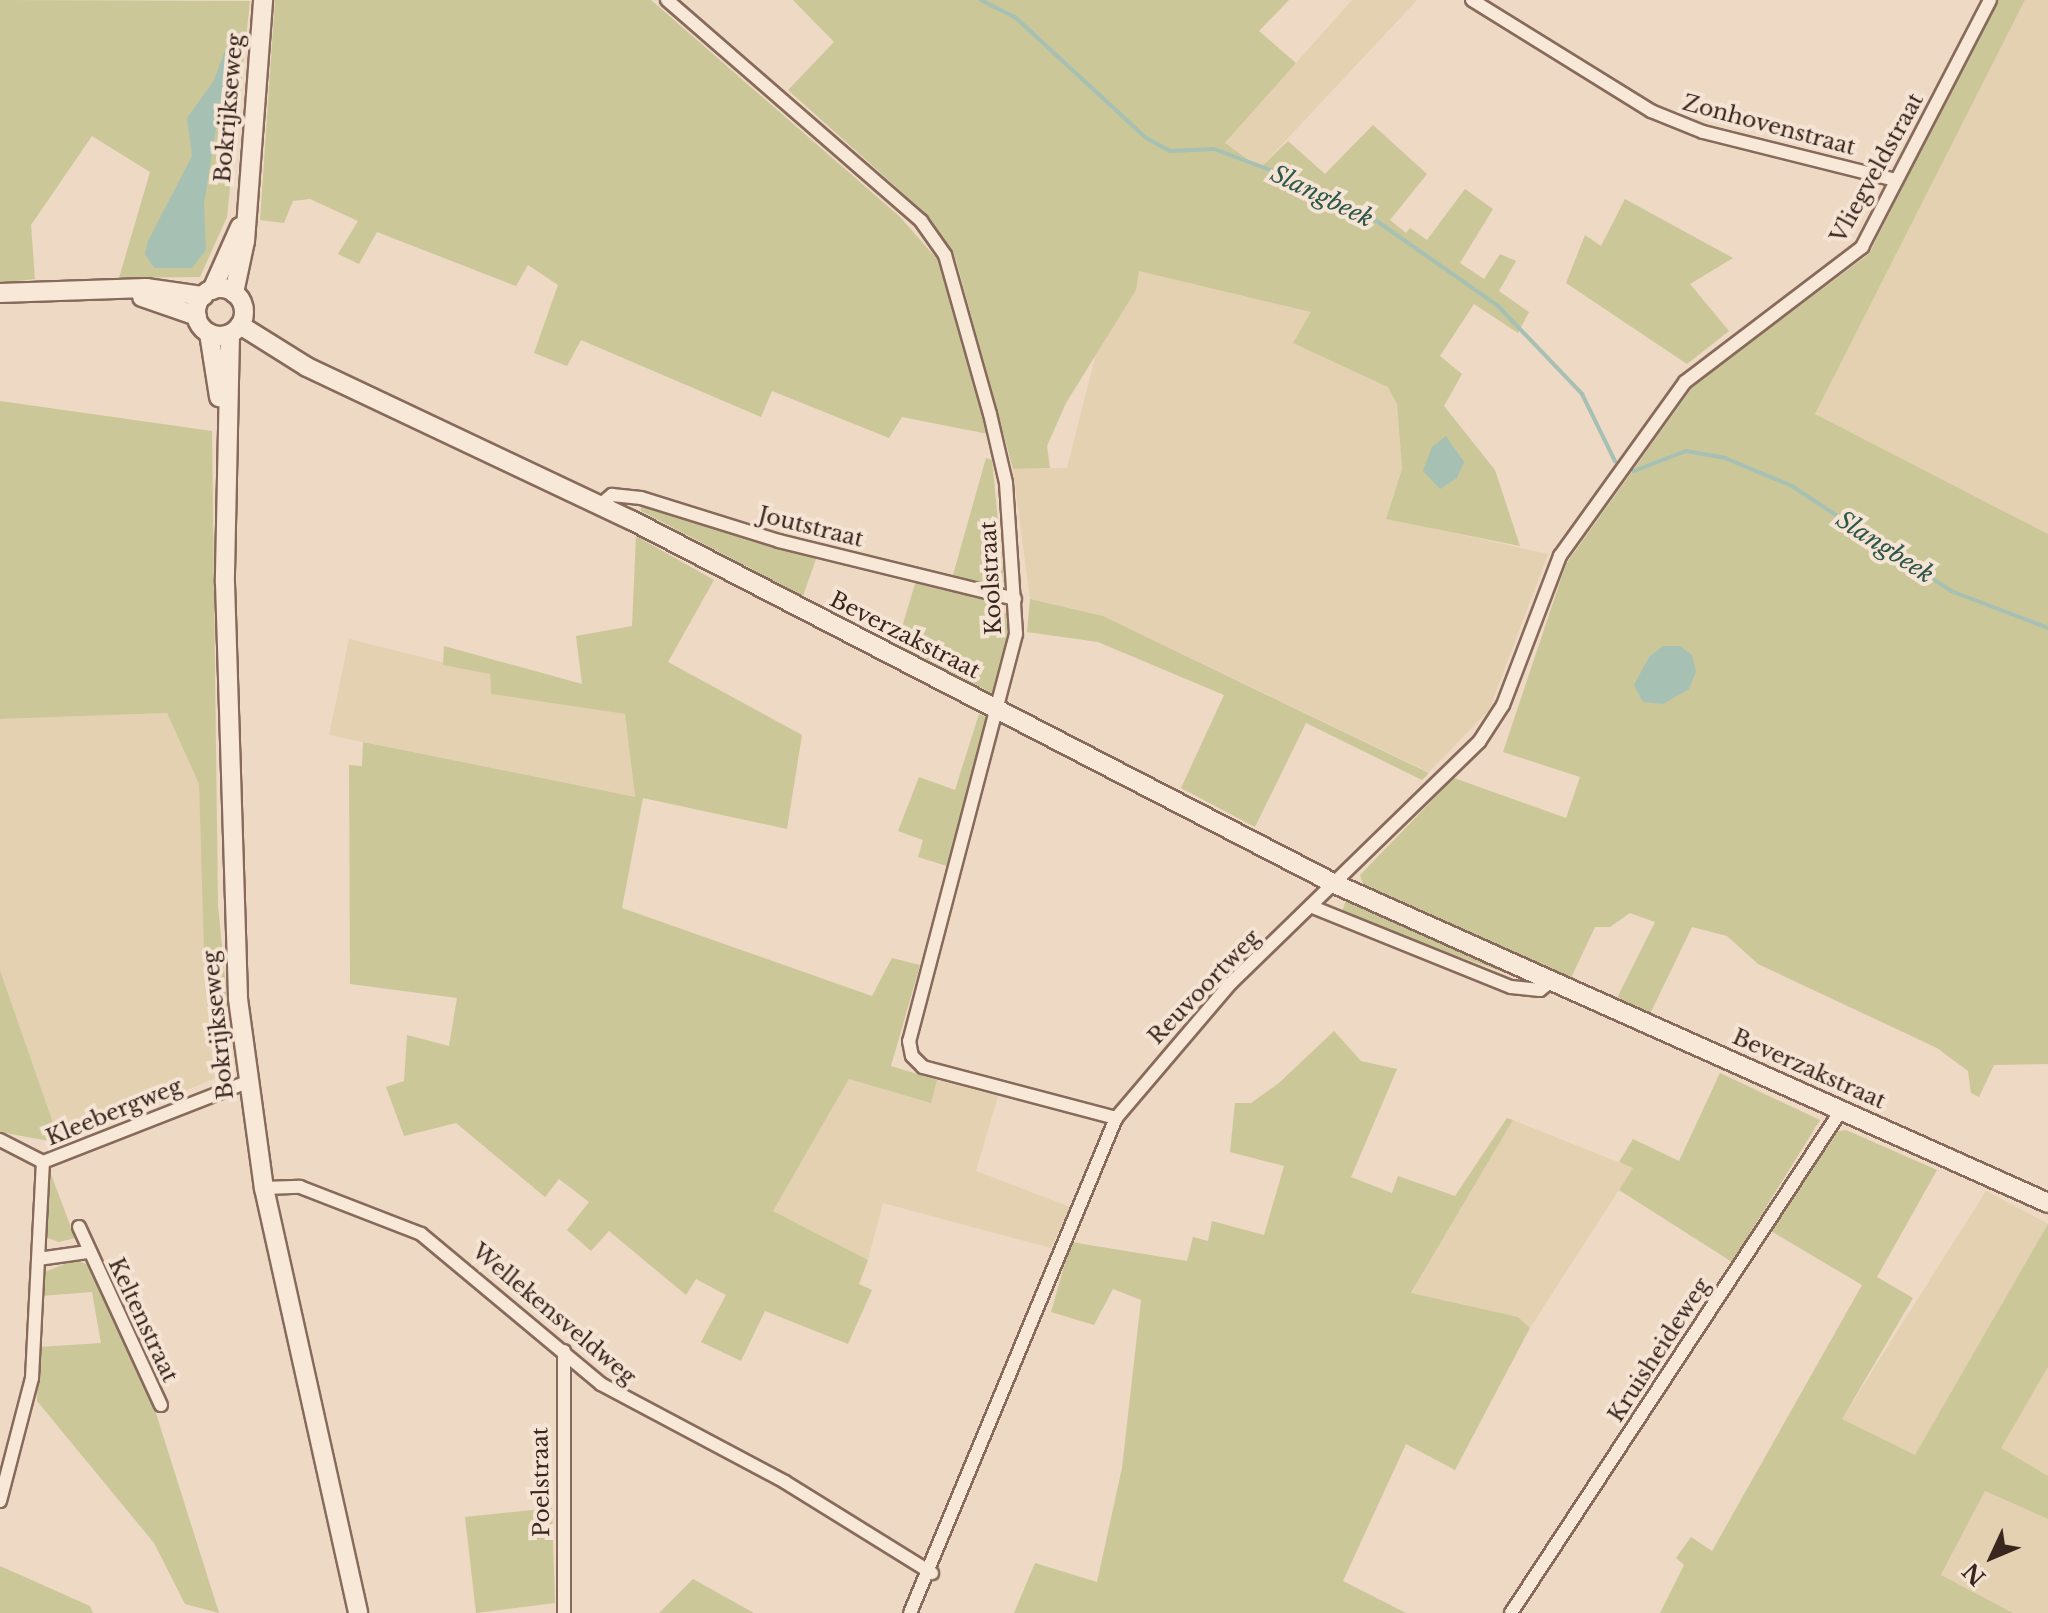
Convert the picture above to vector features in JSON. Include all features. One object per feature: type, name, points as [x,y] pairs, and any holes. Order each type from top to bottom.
[{"type":"street","name":"Bokrijkseweg","points":[[263,0],[234,293],[244,311],[235,330],[226,421],[232,921],[247,1082],[264,1188],[358,1613]]},
{"type":"street","name":"Koolstraat","points":[[667,0],[895,196],[945,255],[1006,483],[1016,634],[1000,711],[909,1041],[912,1056],[923,1067],[1116,1118]]},
{"type":"street","name":"Zonhovenstraat","points":[[1472,0],[1651,111],[1703,132],[1895,180]]},
{"type":"street","name":"Vliegveldstraat","points":[[1630,458],[1705,362],[1862,247],[1990,0]]},
{"type":"street","name":"Bokrijkseweg","points":[[226,421],[209,333],[197,316],[243,221]]},
{"type":"street","points":[[120,289],[197,316]]},
{"type":"street","points":[[0,293],[120,289],[234,293]]},
{"type":"street","points":[[209,333],[235,330]]},
{"type":"street","name":"Beverzakstraat","points":[[235,330],[600,505],[1335,884],[2048,1203]]},
{"type":"street","name":"Reuvoortweg","points":[[910,1613],[932,1573],[1116,1118],[1184,1032],[1315,908],[1492,725],[1547,581],[1630,458]]},
{"type":"street","name":"Joutstraat","points":[[600,505],[612,495],[641,498],[779,541],[1015,599]]},
{"type":"street","points":[[1315,908],[1511,987],[1540,990],[1551,981]]},
{"type":"street","name":"Kleebergweg","points":[[0,1140],[43,1162],[247,1082]]},
{"type":"street","name":"Kruisheideweg","points":[[1511,1613],[1842,1109]]},
{"type":"street","points":[[0,1501],[26,1417],[43,1162]]},
{"type":"street","name":"Wellekensveldweg","points":[[264,1188],[300,1187],[398,1221],[447,1251],[564,1351],[636,1406],[785,1482],[932,1573]]},
{"type":"street","name":"Keltenstraat","points":[[79,1227],[161,1405]]},
{"type":"street","name":"Keltenstraat","points":[[38,1259],[88,1252]]},
{"type":"street","name":"Poelstraat","points":[[564,1351],[564,1613]]},
{"type":"shaded area","points":[[0,0],[250,1],[227,217],[200,277],[119,278],[150,172],[92,136],[31,225],[35,279],[0,283]]},
{"type":"shaded area","points":[[275,0],[651,0],[899,216],[938,260],[988,434],[902,417],[889,438],[772,391],[761,417],[581,340],[567,366],[534,353],[558,285],[528,265],[516,286],[377,232],[359,264],[338,254],[358,221],[310,199],[293,201],[284,223],[260,220]]},
{"type":"shaded area","points":[[793,0],[1289,0],[1259,31],[1296,63],[1225,143],[1260,168],[1288,141],[1325,174],[1373,125],[1427,174],[1390,220],[1406,233],[1410,228],[1427,240],[1465,189],[1493,209],[1460,263],[1484,279],[1500,254],[1516,261],[1499,291],[1529,312],[1518,333],[1474,304],[1440,356],[1462,374],[1444,406],[1495,470],[1520,546],[1386,519],[1402,469],[1397,404],[1388,387],[1293,343],[1311,312],[1139,271],[1136,290],[1066,403],[1047,446],[1050,468],[1013,469],[956,260],[923,211],[788,90],[834,42]]},
{"type":"shaded area","points":[[1352,0],[1417,0],[1260,168],[1225,143]]},
{"type":"shaded area","points":[[1996,0],[2025,0],[1815,414],[2048,534],[2048,1064],[1994,1065],[1979,1097],[1971,1093],[1968,1071],[1937,1048],[1758,964],[1727,936],[1692,927],[1649,1016],[1616,1000],[1655,922],[1630,913],[1610,927],[1595,927],[1570,980],[1404,905],[1363,884],[1360,875],[1454,778],[1566,818],[1580,777],[1503,752],[1566,564],[1694,385],[1869,254]]},
{"type":"shaded area","points":[[2025,0],[2048,0],[2048,534],[1815,414]]},
{"type":"shaded area","points":[[232,33],[239,33],[235,55],[222,90],[204,204],[206,250],[192,268],[154,268],[145,254],[148,241],[192,156],[187,118],[213,82]]},
{"type":"shaded area","points":[[1625,199],[1733,258],[1690,284],[1729,331],[1687,364],[1566,283],[1585,235],[1601,246]]},
{"type":"shaded area","points":[[1138,270],[1312,312],[1294,343],[1389,387],[1397,404],[1402,469],[1386,518],[1548,554],[1489,710],[1429,772],[1103,616],[1030,599],[1013,469],[1067,468],[1096,354],[1135,290]]},
{"type":"shaded area","points":[[0,401],[212,431],[218,905],[233,1061],[218,1077],[205,990],[199,784],[167,713],[0,719]]},
{"type":"shaded area","points":[[1446,436],[1464,462],[1457,478],[1440,489],[1423,471],[1432,447]]},
{"type":"shaded area","points":[[986,458],[992,460],[1004,582],[995,588],[953,575]]},
{"type":"shaded area","points":[[641,504],[817,556],[803,596],[641,511]]},
{"type":"shaded area","points":[[636,536],[714,580],[668,662],[802,735],[787,829],[643,798],[622,908],[872,996],[892,958],[920,965],[891,1066],[937,1080],[931,1103],[849,1079],[773,1211],[868,1260],[859,1284],[872,1290],[848,1344],[765,1311],[741,1361],[701,1342],[726,1295],[696,1279],[686,1295],[609,1231],[591,1251],[567,1230],[589,1202],[559,1179],[545,1197],[456,1123],[404,1136],[386,1087],[404,1081],[407,1035],[449,1046],[457,998],[350,984],[349,765],[362,766],[363,742],[635,797],[625,714],[491,694],[490,674],[443,665],[444,646],[582,684],[576,636],[632,626]]},
{"type":"shaded area","points":[[917,577],[986,598],[1009,616],[999,697],[897,644]]},
{"type":"shaded area","points":[[1030,599],[1103,616],[1429,773],[1422,780],[1306,723],[1255,827],[1181,788],[1224,695],[1098,642],[1027,632]]},
{"type":"shaded area","points":[[349,639],[490,674],[491,694],[625,714],[635,798],[329,735]]},
{"type":"shaded area","points":[[1663,646],[1680,646],[1692,655],[1696,672],[1689,689],[1663,704],[1643,702],[1634,685],[1649,657]]},
{"type":"shaded area","points":[[167,713],[199,784],[205,990],[218,1077],[60,1143],[0,970],[0,719]]},
{"type":"shaded area","points":[[979,714],[992,720],[950,867],[918,857],[923,840],[898,831],[919,777],[955,790]]},
{"type":"shaded area","points":[[1346,900],[1520,978],[1341,915]]},
{"type":"shaded area","points":[[0,970],[60,1143],[0,1132]]},
{"type":"shaded area","points":[[1334,1031],[1361,1061],[1397,1069],[1351,1177],[1392,1193],[1398,1176],[1455,1196],[1507,1118],[1513,1120],[1411,1293],[1518,1317],[1530,1328],[1455,1470],[1406,1444],[1343,1581],[1406,1613],[1014,1613],[1035,1563],[1097,1582],[1122,1468],[1141,1300],[1113,1289],[1094,1325],[1051,1312],[1071,1242],[1187,1261],[1193,1237],[1208,1241],[1212,1221],[1264,1235],[1284,1166],[1230,1152],[1235,1103],[1251,1103],[1279,1083]]},
{"type":"shaded area","points":[[1720,1073],[1820,1120],[1732,1262],[1619,1190],[1633,1168],[1619,1162],[1633,1139],[1679,1161]]},
{"type":"shaded area","points":[[849,1079],[930,1102],[937,1080],[998,1096],[976,1171],[1070,1207],[1051,1248],[883,1203],[868,1260],[773,1211]]},
{"type":"shaded area","points":[[1513,1120],[1633,1168],[1530,1328],[1518,1317],[1411,1294]]},
{"type":"shaded area","points":[[1846,1130],[1937,1170],[1877,1277],[1913,1298],[1842,1419],[1915,1455],[2048,1224],[2048,1367],[2001,1448],[2048,1476],[2048,1519],[1985,1491],[1941,1575],[2013,1613],[1660,1613],[1684,1565],[1676,1558],[1691,1537],[1712,1551],[1862,1285],[1771,1231],[1838,1131]]},
{"type":"shaded area","points":[[49,1169],[75,1238],[59,1242],[45,1237]]},
{"type":"shaded area","points":[[1986,1191],[2048,1224],[1916,1456],[1842,1419]]},
{"type":"shaded area","points":[[75,1260],[89,1265],[155,1410],[219,1613],[185,1604],[154,1543],[37,1401],[39,1347],[101,1343],[92,1292],[41,1296],[42,1273]]},
{"type":"shaded area","points":[[2048,1367],[2048,1476],[2000,1449]]},
{"type":"shaded area","points":[[1985,1491],[2048,1519],[2048,1613],[2013,1613],[1941,1576]]},
{"type":"shaded area","points":[[552,1508],[555,1603],[476,1613],[465,1517]]},
{"type":"shaded area","points":[[0,1566],[90,1606],[93,1613],[0,1613]]},
{"type":"shaded area","points":[[693,1579],[754,1613],[659,1613]]},
{"type":"waterway","name":"Slangbeek","points":[[981,0],[1015,17],[1146,138],[1170,151],[1214,149],[1297,180],[1371,217],[1498,306],[1582,394],[1615,461]]},
{"type":"waterway","name":"Slangbeek","points":[[1634,471],[1686,451],[1725,458],[1792,486],[1951,591],[2048,628]]}]
